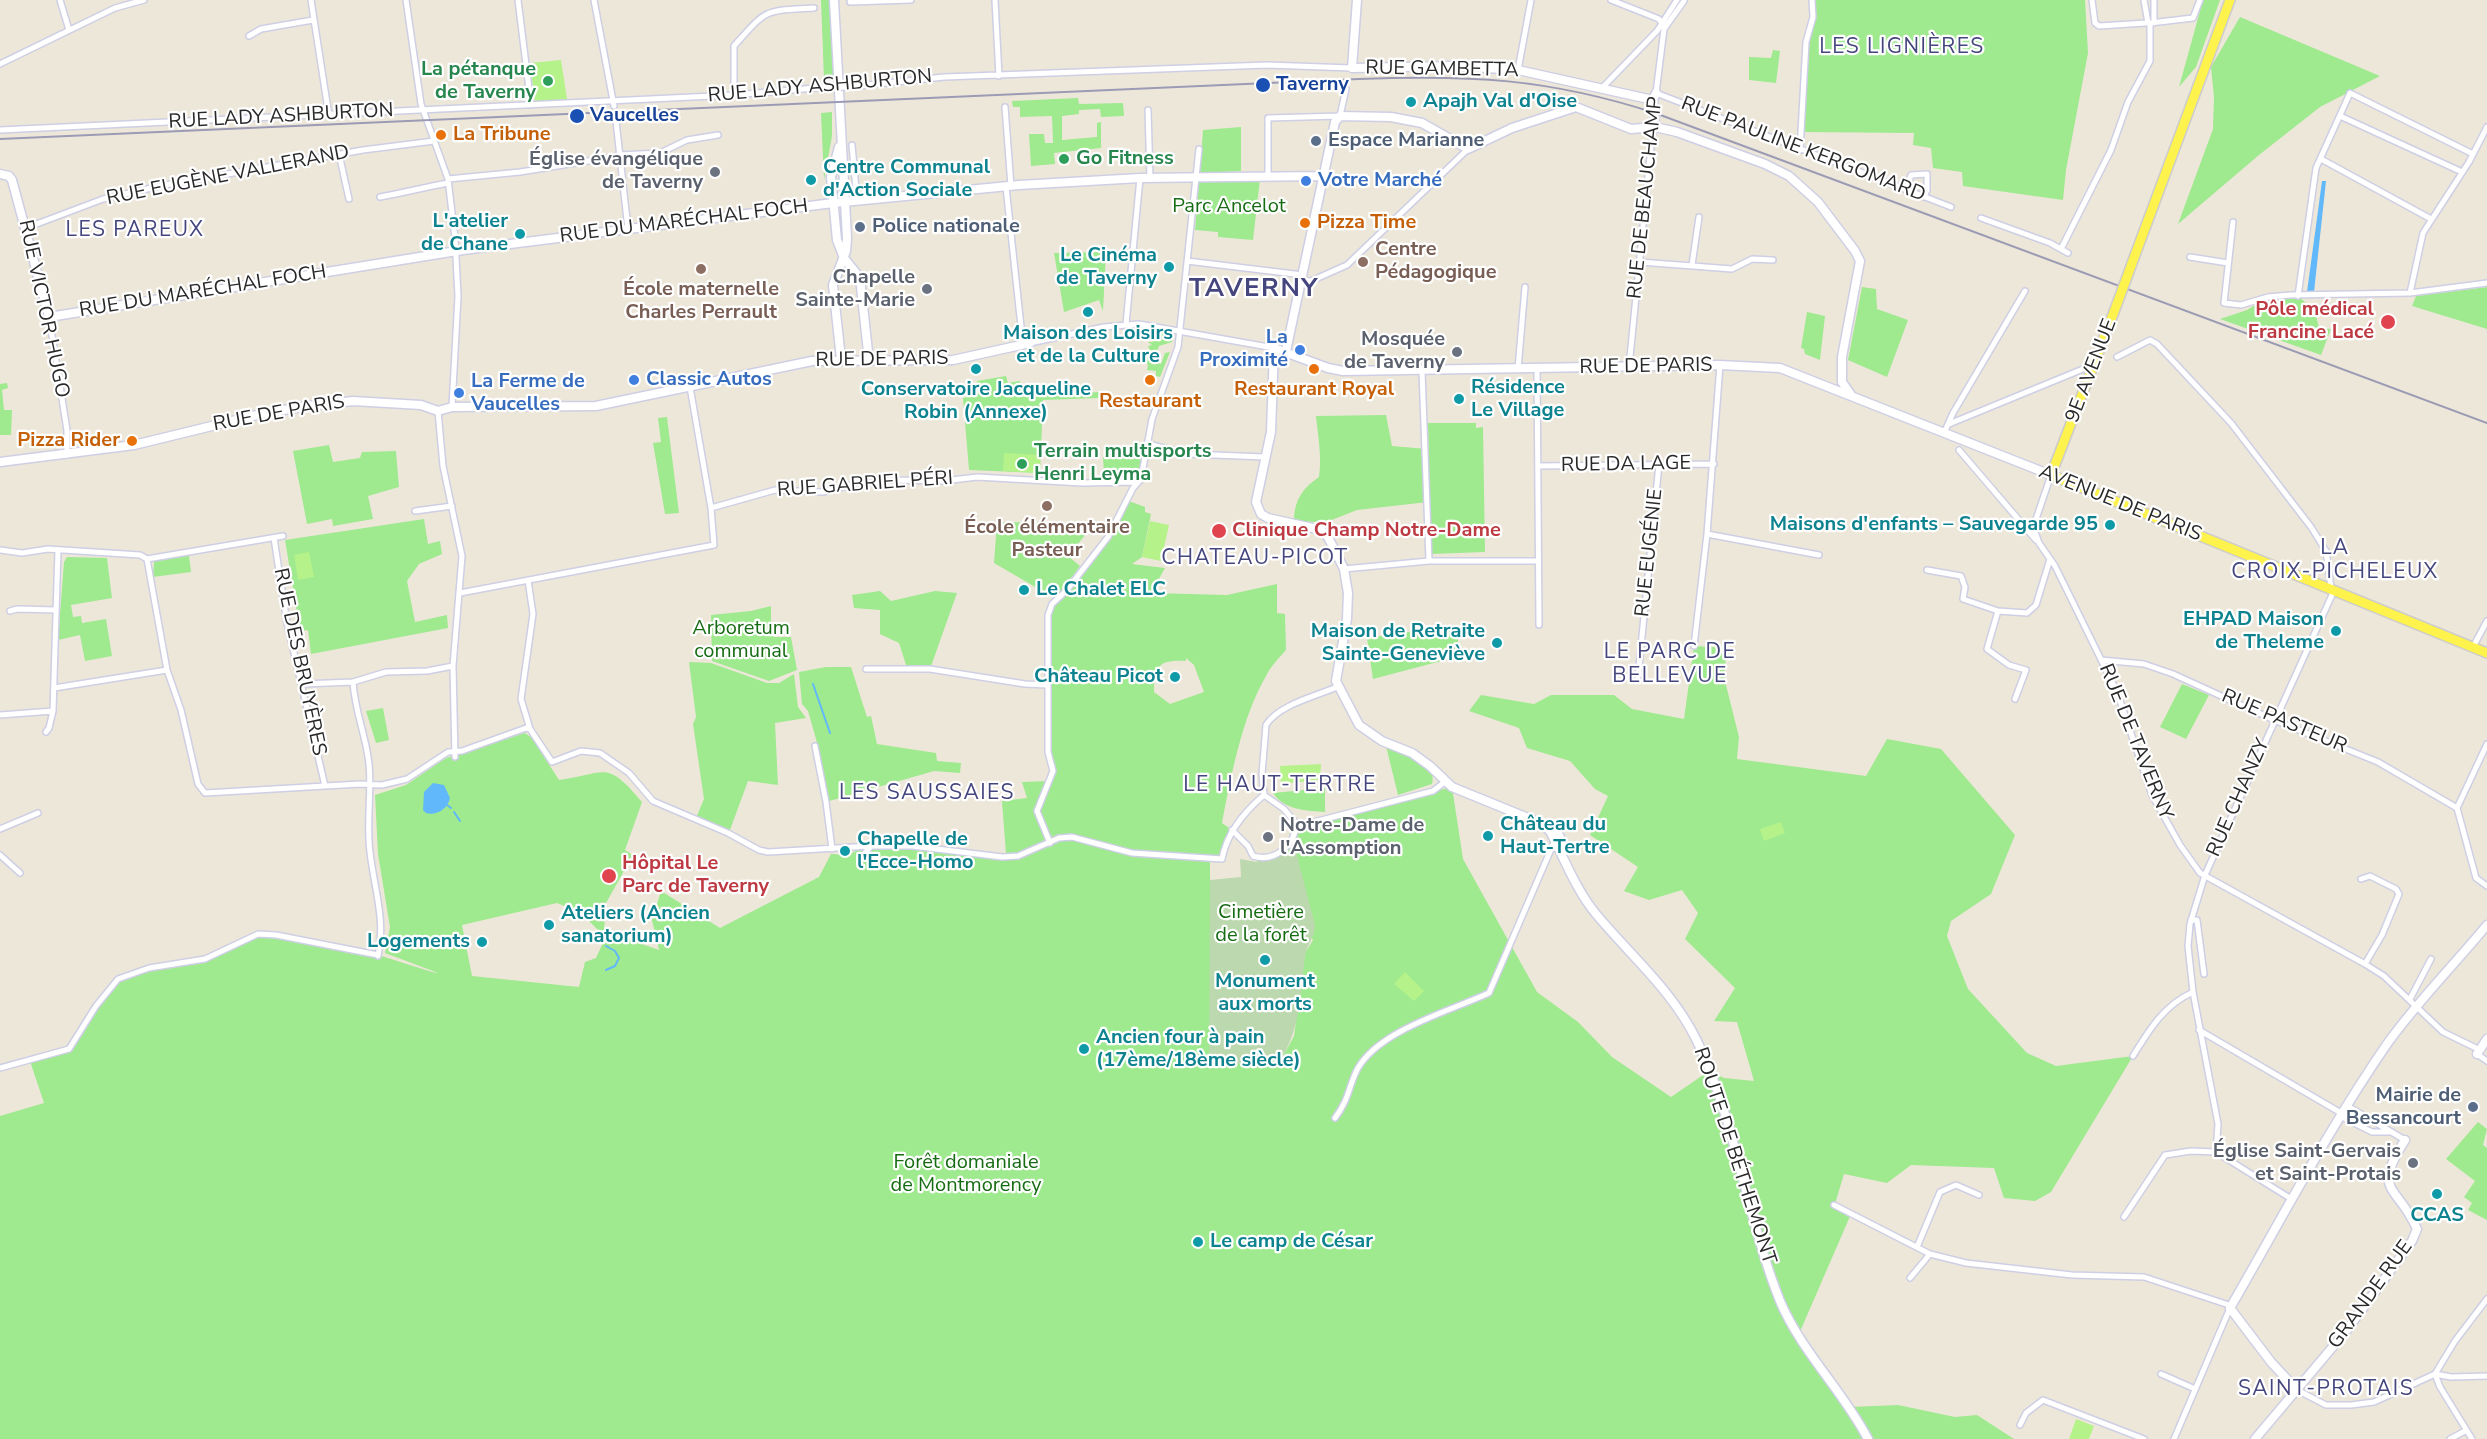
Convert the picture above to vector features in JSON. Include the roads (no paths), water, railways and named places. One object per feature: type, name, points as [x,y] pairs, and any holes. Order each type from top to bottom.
[{"type":"main road","name":"9E AVENUE","points":[[2050,475],[2117,304],[2230,0]]},
{"type":"main road","name":"AVENUE DE PARIS","points":[[2050,475],[2331,590],[2476,643],[2487,653]]},
{"type":"street","points":[[60,0],[69,30]]},
{"type":"street","points":[[0,64],[115,8],[144,0]]},
{"type":"street","points":[[310,0],[329,116]]},
{"type":"street","points":[[405,0],[419,93],[448,181],[457,251],[458,296],[452,407]]},
{"type":"street","points":[[518,0],[531,105]]},
{"type":"street","points":[[594,0],[614,103]]},
{"type":"street","points":[[834,0],[847,247],[832,285],[841,359]]},
{"type":"street","points":[[853,1],[911,0]]},
{"type":"street","points":[[995,0],[999,76]]},
{"type":"street","points":[[1352,68],[1357,0]]},
{"type":"street","points":[[1518,70],[1531,0]]},
{"type":"street","points":[[1603,87],[1663,27],[1659,19],[1611,0]]},
{"type":"street","name":"RUE DE BEAUCHAMP","points":[[1629,367],[1652,136],[1655,127],[1654,96],[1663,27],[1683,0]]},
{"type":"street","points":[[1800,150],[1806,42],[1813,17],[1812,0]]},
{"type":"street","points":[[2092,0],[2095,23],[2107,27],[2193,18],[2200,0]]},
{"type":"street","points":[[2144,0],[2150,23]]},
{"type":"street","points":[[2061,249],[2111,150],[2128,102],[2150,61],[2150,23],[2154,0]]},
{"type":"street","points":[[734,95],[732,51],[748,30],[770,10],[814,8]]},
{"type":"street","points":[[249,36],[261,29],[313,20]]},
{"type":"street","points":[[1648,41],[1658,40],[1661,46]]},
{"type":"street","name":"RUE LADY ASHBURTON","points":[[0,130],[614,103],[848,87],[917,79],[1267,65],[1352,68]]},
{"type":"street","name":"RUE GAMBETTA","points":[[1352,68],[1454,66],[1518,70],[1654,96]]},
{"type":"street","points":[[1287,351],[1335,122],[1340,116],[1346,89]]},
{"type":"street","points":[[2298,296],[2312,191],[2321,159],[2350,93],[2473,154]]},
{"type":"street","name":"RUE PAULINE KERGOMARD","points":[[1654,96],[1951,207]]},
{"type":"street","points":[[1005,106],[1008,186],[1027,344]]},
{"type":"street","points":[[1186,261],[1302,277],[1311,281],[1347,266],[1468,149],[1512,128],[1576,107],[1631,129],[1655,127],[1765,164],[1789,176],[1818,202],[1860,261],[1842,372],[1842,382],[1851,395]]},
{"type":"street","points":[[1148,110],[1150,178]]},
{"type":"street","points":[[2340,116],[2462,172]]},
{"type":"street","points":[[1268,176],[1268,118],[1391,117],[1422,123],[1468,149]]},
{"type":"street","points":[[616,121],[628,229]]},
{"type":"street","points":[[2410,293],[2419,245],[2431,219],[2473,154],[2487,127]]},
{"type":"street","points":[[380,197],[397,196],[412,189],[448,181],[619,156],[660,153],[687,140],[718,135]]},
{"type":"street","name":"RUE EUGÈNE VALLERAND","points":[[26,228],[94,202],[146,189],[339,154],[434,141]]},
{"type":"street","points":[[840,141],[832,172],[837,240],[844,258],[861,278],[869,361]]},
{"type":"street","points":[[852,145],[857,201]]},
{"type":"street","points":[[1050,843],[1037,811],[1053,771],[1048,752],[1049,609],[1097,551],[1137,482],[1141,479],[1152,418],[1178,347],[1199,149]]},
{"type":"street","points":[[339,154],[349,199]]},
{"type":"street","points":[[2321,159],[2431,219]]},
{"type":"street","name":"RUE VICTOR HUGO","points":[[0,174],[11,177],[49,317],[67,430],[67,455]]},
{"type":"street","points":[[1906,190],[1911,175],[1927,174],[1927,190],[1924,197]]},
{"type":"street","name":"RUE DU MARÉCHAL FOCH","points":[[49,317],[457,251],[833,203],[1008,186],[1140,178],[1324,176]]},
{"type":"street","points":[[1126,324],[1140,178]]},
{"type":"street","points":[[1692,266],[1699,217]]},
{"type":"street","points":[[1981,218],[2068,253]]},
{"type":"street","points":[[2233,222],[2224,303],[2241,305],[2268,297],[2410,293],[2487,283]]},
{"type":"street","points":[[2190,257],[2228,263]]},
{"type":"street","points":[[1640,262],[1732,269],[1752,259],[1773,260]]},
{"type":"street","points":[[1518,370],[1525,287]]},
{"type":"street","points":[[1948,435],[1953,413],[2025,291]]},
{"type":"street","name":"RUE DE PARIS","points":[[0,462],[134,445],[261,414],[307,406],[353,401],[421,405],[438,411],[452,407],[587,407],[812,361],[953,360],[1126,324],[1148,325],[1274,348],[1328,368],[1343,371],[1720,365],[1780,368],[1851,395]]},
{"type":"street","points":[[2116,357],[2151,340],[2231,423],[2311,527],[2326,551],[2331,590]]},
{"type":"street","points":[[1274,348],[1270,432],[1256,498],[1261,514],[1278,522],[1302,524],[1321,530],[1328,537],[1344,569],[1348,593],[1347,619],[1336,681],[1337,687],[1359,726],[1367,733],[1412,753],[1452,787],[1555,829],[1557,842],[1489,993],[1390,1037],[1371,1053],[1358,1069],[1349,1098],[1335,1118]]},
{"type":"street","points":[[1694,646],[1707,534],[1720,365]]},
{"type":"street","points":[[1537,369],[1539,625]]},
{"type":"street","points":[[1949,424],[2083,369]]},
{"type":"street","points":[[1422,370],[1429,561]]},
{"type":"street","points":[[1824,386],[1835,384],[1842,372]]},
{"type":"street","points":[[460,593],[711,548],[715,543],[711,508],[690,387]]},
{"type":"street","name":"AVENUE DE PARIS","points":[[1851,395],[2050,475]]},
{"type":"street","points":[[438,411],[444,466],[462,556],[453,666],[454,754]]},
{"type":"street","points":[[1148,444],[1188,454],[1265,457]]},
{"type":"street","name":"RUE DE TAVERNY","points":[[1959,450],[2039,543],[2050,559],[2117,692],[2138,760],[2160,812],[2180,845],[2205,875],[2384,976],[2445,1034],[2478,1051],[2487,1061]]},
{"type":"street","name":"RUE EUGÉNIE","points":[[1638,677],[1659,464]]},
{"type":"street","name":"RUE DA LAGE","points":[[1538,466],[1713,464]]},
{"type":"street","points":[[2039,543],[2034,529],[2035,522],[2050,475]]},
{"type":"street","name":"RUE GABRIEL PÉRI","points":[[711,508],[775,490],[823,492],[855,484],[890,480],[943,480],[977,477],[1137,482]]},
{"type":"street","points":[[1121,482],[1127,491],[1126,500]]},
{"type":"street","points":[[415,511],[452,506]]},
{"type":"street","points":[[1707,534],[1820,555]]},
{"type":"street","points":[[0,550],[22,553],[58,550],[140,555],[147,559],[282,536]]},
{"type":"street","name":"RUE DES BRUYÈRES","points":[[274,538],[287,623],[325,786]]},
{"type":"street","points":[[46,732],[50,728],[53,711],[58,550]]},
{"type":"street","points":[[147,559],[166,670],[181,710],[202,791],[210,794],[325,786],[369,786],[407,779],[448,752],[454,754],[525,728],[530,729]]},
{"type":"street","points":[[1927,570],[1961,576],[1965,587],[1963,600],[1998,611],[2027,613],[2033,610],[2050,559]]},
{"type":"street","points":[[1344,569],[1429,561],[1539,561]]},
{"type":"street","points":[[528,580],[533,614],[521,694],[530,729],[552,762],[581,751],[600,753],[629,773],[653,801],[728,833],[759,850],[916,846],[1002,857],[1025,854],[1050,843],[1072,837],[1132,853],[1221,859],[1232,830],[1264,795],[1262,761],[1265,732],[1270,719],[1337,687]]},
{"type":"street","name":"RUE CHANZY","points":[[2216,1152],[2218,1124],[2199,1030],[2188,946],[2191,920],[2205,875],[2331,597],[2331,590]]},
{"type":"street","points":[[10,611],[17,609],[56,610]]},
{"type":"street","points":[[1998,611],[1987,649],[2009,665],[2026,670],[2014,699]]},
{"type":"street","points":[[2476,643],[2487,621]]},
{"type":"street","name":"RUE PASTEUR","points":[[2102,660],[2144,664],[2173,674],[2274,720],[2378,762],[2457,808]]},
{"type":"street","points":[[303,684],[353,682],[386,672],[427,672],[453,666]]},
{"type":"street","points":[[866,669],[930,669],[1025,684],[1047,685]]},
{"type":"street","points":[[54,688],[166,670]]},
{"type":"street","points":[[0,1068],[69,1049],[96,1005],[118,980],[149,968],[205,959],[265,933],[378,956],[383,925],[368,838],[369,786],[366,745],[356,712],[353,682]]},
{"type":"street","points":[[0,715],[53,711]]},
{"type":"street","points":[[2487,744],[2457,808],[2476,878],[2487,885]]},
{"type":"street","points":[[814,747],[826,802],[832,849]]},
{"type":"street","points":[[1264,795],[1284,809],[1296,823],[1306,824],[1433,791],[1446,781]]},
{"type":"street","points":[[0,829],[38,813]]},
{"type":"street","points":[[1232,830],[1248,846],[1253,856],[1258,858],[1284,851],[1289,846],[1296,823]]},
{"type":"street","name":"ROUTE DE BÉTHEMONT","points":[[1557,842],[1594,912],[1661,983],[1683,1014],[1698,1043],[1718,1093],[1781,1302],[1799,1334],[1868,1439]]},
{"type":"street","points":[[865,853],[871,846]]},
{"type":"street","points":[[0,855],[20,873]]},
{"type":"street","points":[[2361,879],[2370,876],[2396,889],[2399,894],[2382,935],[2365,964]]},
{"type":"street","points":[[2191,920],[2196,920],[2200,931],[2204,974]]},
{"type":"street","points":[[2413,1003],[2487,925]]},
{"type":"street","points":[[2174,1439],[2231,1307],[2342,1113],[2413,1003],[2431,959]]},
{"type":"street","points":[[2133,1056],[2158,1016],[2179,999],[2193,992]]},
{"type":"street","points":[[2199,1030],[2372,1132],[2392,1132]]},
{"type":"street","points":[[2478,1051],[2487,1039]]},
{"type":"street","points":[[2342,1113],[2349,1107],[2405,1140]]},
{"type":"street","points":[[2372,1132],[2377,1130],[2377,1122]]},
{"type":"street","name":"GRANDE RUE","points":[[2255,1439],[2347,1330],[2412,1242],[2417,1229],[2411,1215],[2388,1187],[2386,1178],[2405,1140]]},
{"type":"street","points":[[2124,1217],[2165,1155],[2190,1151],[2216,1152],[2293,1200]]},
{"type":"street","points":[[1917,1247],[1941,1192],[1956,1185],[1979,1195]]},
{"type":"street","points":[[1834,1205],[1930,1254],[1966,1263],[2072,1275],[2144,1278],[2231,1307],[2271,1362],[2297,1390],[2326,1405],[2374,1402],[2435,1374],[2455,1341],[2487,1299]]},
{"type":"street","points":[[1910,1278],[1930,1254]]},
{"type":"street","points":[[2161,1374],[2195,1389]]},
{"type":"street","points":[[2435,1374],[2451,1377],[2487,1376]]},
{"type":"street","points":[[2435,1374],[2465,1431],[2472,1439]]},
{"type":"street","points":[[2020,1425],[2026,1413],[2043,1400],[2144,1439]]},
{"type":"street","points":[[2450,1439],[2465,1431]]},
{"type":"water","points":[[2322,181],[2326,181],[2314,292],[2307,292]]},
{"type":"water","points":[[433,783],[444,785],[450,798],[444,808],[430,814],[423,810],[424,792]]},
{"type":"waterway","points":[[813,684],[830,733]]},
{"type":"waterway","points":[[447,805],[451,808]]},
{"type":"waterway","points":[[454,812],[460,821]]},
{"type":"waterway","points":[[606,946],[615,951],[619,958],[615,966],[606,970]]},
{"type":"tunnel","points":[[614,106],[616,121]]},
{"type":"railway","points":[[0,139],[1359,79],[1437,78],[1508,81],[1579,92],[1655,113],[2487,423]]},
{"type":"place","name":"La pétanque de Taverny","points":[[548,81]]},
{"type":"place","name":"Taverny","points":[[1263,85]]},
{"type":"place","name":"Apajh Val d'Oise","points":[[1411,102]]},
{"type":"place","name":"Vaucelles","points":[[577,116]]},
{"type":"place","name":"La Tribune","points":[[441,135]]},
{"type":"place","name":"Espace Marianne","points":[[1316,141]]},
{"type":"place","name":"Go Fitness","points":[[1064,159]]},
{"type":"place","name":"Église évangélique de Taverny","points":[[715,172]]},
{"type":"place","name":"Centre Communal d'Action Sociale","points":[[811,180]]},
{"type":"place","name":"Votre Marché","points":[[1306,181]]},
{"type":"place","name":"Pizza Time","points":[[1305,223]]},
{"type":"place","name":"Police nationale","points":[[860,227]]},
{"type":"place","name":"L'atelier de Chane","points":[[520,234]]},
{"type":"place","name":"Centre Pédagogique","points":[[1363,262]]},
{"type":"place","name":"Le Cinéma de Taverny","points":[[1169,267]]},
{"type":"place","name":"École maternelle Charles Perrault","points":[[701,269]]},
{"type":"place","name":"Chapelle Sainte-Marie","points":[[927,289]]},
{"type":"place","name":"Maison des Loisirs et de la Culture","points":[[1088,312]]},
{"type":"place","name":"Pôle médical Francine Lacé","points":[[2388,322]]},
{"type":"place","name":"La Proximité","points":[[1300,350]]},
{"type":"place","name":"Mosquée de Taverny","points":[[1457,352]]},
{"type":"place","name":"Conservatoire Jacqueline Robin (Annexe)","points":[[976,369]]},
{"type":"place","name":"Restaurant Royal","points":[[1314,369]]},
{"type":"place","name":"Classic Autos","points":[[634,380]]},
{"type":"place","name":"Restaurant","points":[[1150,380]]},
{"type":"place","name":"La Ferme de Vaucelles","points":[[459,393]]},
{"type":"place","name":"Résidence Le Village","points":[[1459,399]]},
{"type":"place","name":"Pizza Rider","points":[[132,441]]},
{"type":"place","name":"Terrain multisports Henri Leyma","points":[[1022,464]]},
{"type":"place","name":"École élémentaire Pasteur","points":[[1047,506]]},
{"type":"place","name":"Maisons d'enfants – Sauvegarde 95","points":[[2110,525]]},
{"type":"place","name":"Clinique Champ Notre-Dame","points":[[1219,531]]},
{"type":"place","name":"Le Chalet ELC","points":[[1024,590]]},
{"type":"place","name":"EHPAD Maison de Theleme","points":[[2336,631]]},
{"type":"place","name":"Maison de Retraite Sainte-Geneviève","points":[[1497,643]]},
{"type":"place","name":"Château Picot","points":[[1175,677]]},
{"type":"place","name":"Château du Haut-Tertre","points":[[1488,836]]},
{"type":"place","name":"Notre-Dame de l'Assomption","points":[[1268,837]]},
{"type":"place","name":"Chapelle de l'Ecce-Homo","points":[[845,851]]},
{"type":"place","name":"Hôpital Le Parc de Taverny","points":[[609,876]]},
{"type":"place","name":"Ateliers (Ancien sanatorium)","points":[[549,925]]},
{"type":"place","name":"Logements","points":[[482,942]]},
{"type":"place","name":"Monument aux morts","points":[[1265,960]]},
{"type":"place","name":"Ancien four à pain (17ème/18ème siècle)","points":[[1084,1049]]},
{"type":"place","name":"Mairie de Bessancourt","points":[[2473,1107]]},
{"type":"place","name":"Église Saint-Gervais et Saint-Protais","points":[[2413,1163]]},
{"type":"place","name":"CCAS","points":[[2437,1194]]},
{"type":"place","name":"Le camp de César","points":[[1198,1242]]},
{"type":"district","name":"LES LIGNIÈRES","points":[[1902,48]]},
{"type":"district","name":"LES PAREUX","points":[[135,231]]},
{"type":"district","name":"TAVERNY","points":[[1254,290]]},
{"type":"district","name":"CHATEAU-PICOT","points":[[1255,559]]},
{"type":"district","name":"LA CROIX-PICHELEUX","points":[[2335,561]]},
{"type":"district","name":"LE PARC DE BELLEVUE","points":[[1670,665]]},
{"type":"district","name":"LE HAUT-TERTRE","points":[[1280,786]]},
{"type":"district","name":"LES SAUSSAIES","points":[[927,794]]},
{"type":"district","name":"SAINT-PROTAIS","points":[[2326,1390]]},
{"type":"park label","name":"Parc Ancelot","points":[[1229,207]]},
{"type":"park label","name":"Arboretum communal","points":[[741,640]]},
{"type":"park label","name":"Cimetière de la forêt","points":[[1261,924]]},
{"type":"park label","name":"Forêt domaniale de Montmorency","points":[[966,1174]]}]
